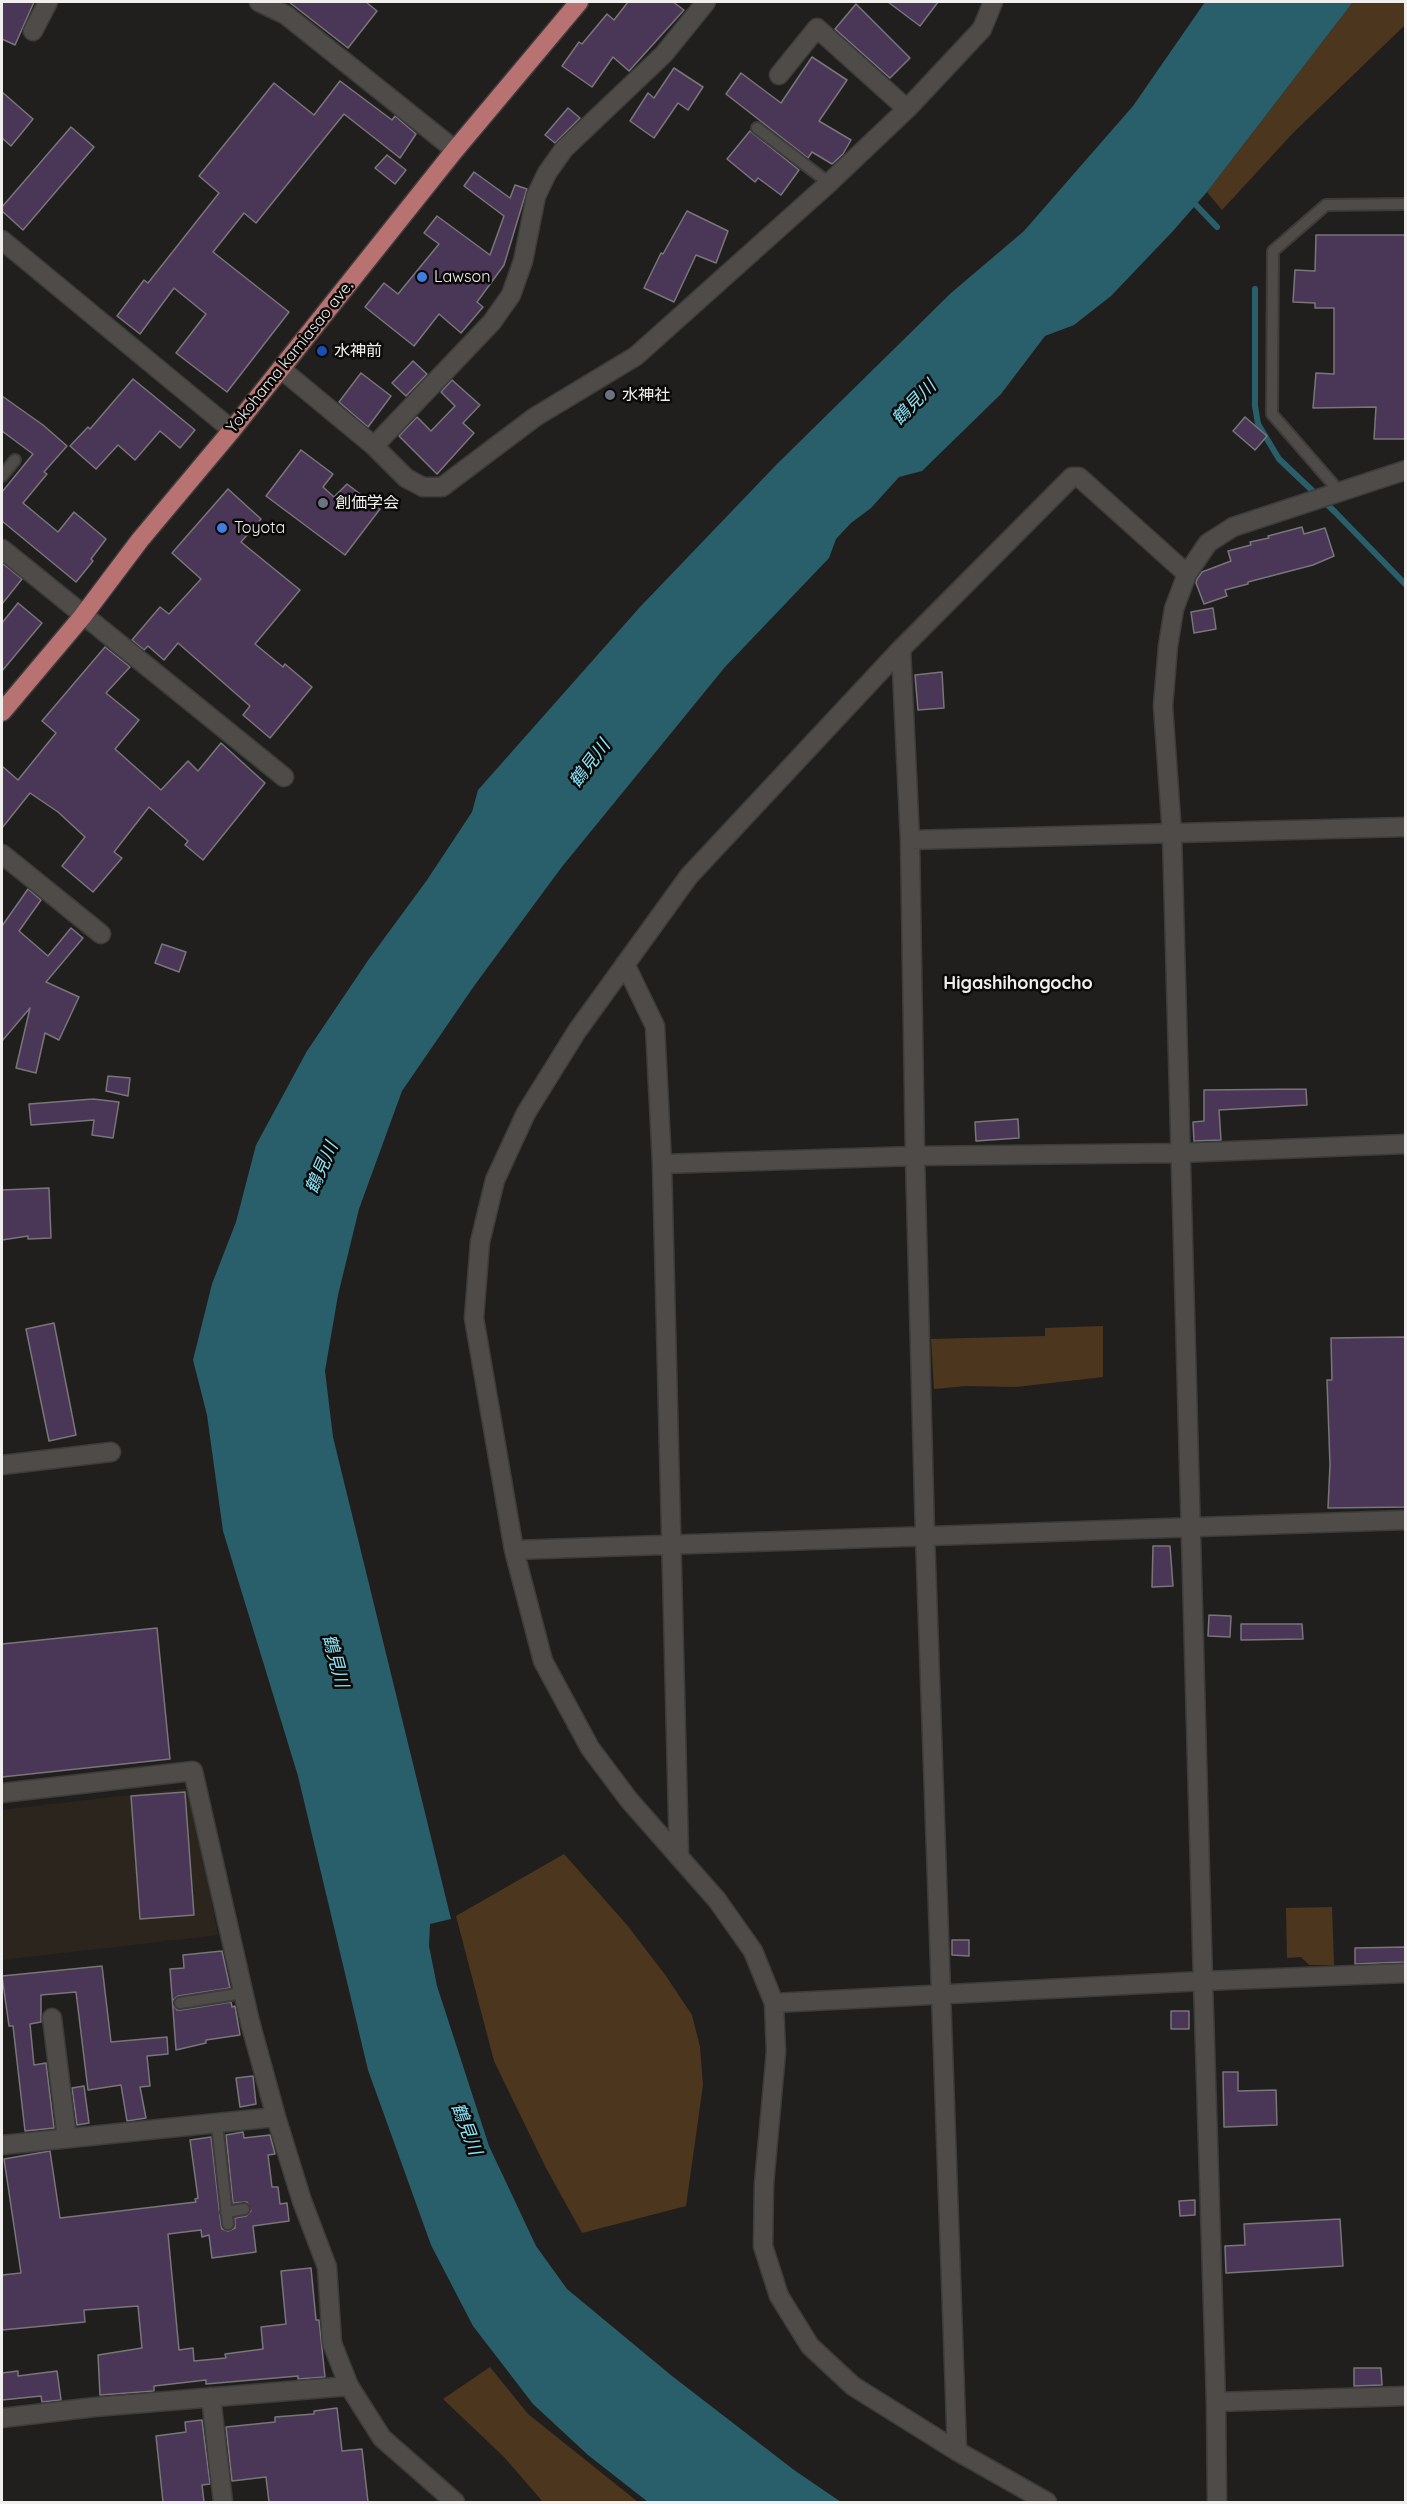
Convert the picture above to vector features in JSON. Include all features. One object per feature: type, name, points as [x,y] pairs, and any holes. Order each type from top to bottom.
[{"type":"main road","name":"Yokohama kamiasao ave.","points":[[2,712],[82,617],[140,540],[232,430],[455,150],[579,2]]},
{"type":"street","points":[[33,31],[48,2]]},
{"type":"street","points":[[259,2],[286,15],[455,150]]},
{"type":"street","points":[[374,446],[492,322],[512,295],[523,261],[536,196],[547,173],[564,149],[664,54],[706,2]]},
{"type":"street","points":[[281,369],[374,446],[406,478],[423,487],[442,487],[535,417],[636,356],[829,183],[907,109],[982,29],[993,2]]},
{"type":"street","points":[[779,75],[817,28],[907,109]]},
{"type":"street","points":[[2,240],[232,430]]},
{"type":"street","points":[[1217,2502],[1172,834],[1163,706],[1168,646],[1174,609],[1187,573],[1208,543],[1233,527],[1406,470]]},
{"type":"street","points":[[1047,2502],[957,2451],[853,2386],[810,2346],[779,2296],[763,2246],[764,2184],[776,2052],[774,2003],[753,1951],[717,1900],[629,1800],[584,1738],[543,1661],[514,1550],[474,1318],[480,1242],[495,1180],[526,1113],[577,1031],[689,876],[902,649],[1072,477],[1076,476],[1082,480],[1187,573]]},
{"type":"street","points":[[2,549],[82,617],[284,777]]},
{"type":"street","points":[[902,649],[910,840],[915,1156],[925,1535],[957,2451]]},
{"type":"street","points":[[910,840],[1406,827]]},
{"type":"street","points":[[2,854],[101,934]]},
{"type":"street","points":[[625,964],[656,1026],[662,1164],[679,1856]]},
{"type":"street","points":[[662,1164],[915,1156],[1179,1154],[1406,1144]]},
{"type":"street","points":[[2,1465],[111,1452]]},
{"type":"street","points":[[514,1550],[1406,1520]]},
{"type":"street","points":[[2,1793],[193,1771],[243,1993],[276,2118],[327,2267],[332,2343],[349,2386],[382,2438],[455,2502]]},
{"type":"street","points":[[774,2003],[1406,1973]]},
{"type":"street","points":[[52,2018],[67,2138]]},
{"type":"street","points":[[2,2145],[276,2118]]},
{"type":"street","points":[[2,2418],[349,2386]]},
{"type":"street","points":[[1216,2402],[1406,2396]]},
{"type":"street","points":[[211,2397],[223,2502]]},
{"type":"lane","points":[[757,128],[829,183]]},
{"type":"lane","points":[[1328,495],[1272,414],[1273,251],[1326,205],[1406,204]]},
{"type":"lane","points":[[2,476],[15,460]]},
{"type":"lane","points":[[180,2003],[243,1993]]},
{"type":"lane","points":[[217,2125],[228,2224]]},
{"type":"lane","points":[[226,2212],[244,2209]]},
{"type":"shaded area","points":[[1353,2],[1405,2],[1405,25],[1293,133],[1222,210],[1207,192]]},
{"type":"shaded area","points":[[1103,1326],[1103,1377],[1016,1387],[966,1386],[934,1389],[931,1339],[1045,1336],[1045,1328]]},
{"type":"shaded area","points":[[190,1788],[218,1935],[2,1960],[2,1810]]},
{"type":"shaded area","points":[[564,1854],[627,1925],[692,2015],[700,2047],[703,2085],[686,2206],[582,2233],[546,2168],[494,2061],[456,1916]]},
{"type":"shaded area","points":[[1332,1907],[1334,1965],[1309,1965],[1301,1957],[1287,1958],[1286,1908]]},
{"type":"shaded area","points":[[490,2367],[528,2414],[638,2502],[543,2502],[504,2457],[443,2399]]},
{"type":"water","name":"鶴見川","points":[[1205,2],[1353,2],[1207,192],[1173,231],[1111,296],[1074,325],[1045,336],[1001,394],[922,471],[899,477],[871,508],[851,523],[836,539],[829,558],[725,667],[561,868],[474,986],[402,1091],[359,1209],[338,1295],[325,1371],[333,1437],[451,1919],[430,1924],[429,1946],[437,1986],[489,2146],[536,2246],[567,2289],[672,2376],[794,2470],[841,2502],[648,2502],[588,2455],[533,2404],[473,2326],[431,2245],[368,2070],[298,1776],[223,1531],[207,1415],[193,1360],[212,1284],[236,1222],[256,1145],[307,1051],[472,812],[478,790],[640,607],[778,463],[951,293],[1024,231],[1133,106]]},
{"type":"building","points":[[2,2],[34,2],[15,45],[2,39]]},
{"type":"building","points":[[289,2],[366,2],[377,11],[348,48]]},
{"type":"building","points":[[628,2],[673,2],[684,10],[629,71],[613,57],[592,87],[562,66],[579,42],[582,44],[607,14],[614,20]]},
{"type":"building","points":[[888,2],[938,2],[920,26]]},
{"type":"building","points":[[856,4],[910,58],[890,78],[835,29]]},
{"type":"building","points":[[812,57],[847,80],[819,121],[851,140],[843,154],[832,164],[812,152],[808,158],[726,94],[741,73],[781,103]]},
{"type":"building","points":[[674,68],[703,87],[688,110],[678,103],[654,138],[630,121],[648,93],[654,98]]},
{"type":"building","points":[[340,81],[392,120],[395,116],[416,134],[400,158],[344,114],[256,223],[244,213],[213,252],[289,312],[227,392],[176,353],[206,314],[174,288],[140,334],[117,316],[144,280],[148,283],[219,193],[199,176],[274,83],[314,115]]},
{"type":"building","points":[[2,92],[33,119],[11,146],[2,138]]},
{"type":"building","points":[[568,108],[580,118],[555,143],[545,135]]},
{"type":"building","points":[[71,127],[94,147],[23,230],[2,211],[2,207]]},
{"type":"building","points":[[750,131],[799,170],[781,195],[758,178],[755,182],[727,159]]},
{"type":"building","points":[[387,155],[406,170],[395,184],[375,168]]},
{"type":"building","points":[[474,172],[510,198],[515,185],[527,189],[504,265],[477,302],[483,307],[461,333],[439,314],[414,346],[365,307],[384,283],[398,294],[439,244],[424,233],[437,216],[490,255],[504,216],[464,186]]},
{"type":"building","points":[[687,211],[728,231],[716,263],[696,255],[674,302],[644,288],[661,253],[663,254]]},
{"type":"building","points":[[1316,235],[1406,235],[1406,439],[1374,439],[1376,407],[1313,408],[1316,373],[1334,374],[1334,308],[1315,308],[1315,303],[1293,302],[1295,270],[1315,271]]},
{"type":"building","points":[[413,361],[427,374],[406,396],[392,383]]},
{"type":"building","points":[[361,373],[391,396],[368,427],[339,402]]},
{"type":"building","points":[[133,379],[195,430],[180,448],[160,431],[135,460],[118,445],[96,469],[70,446],[88,427],[90,429]]},
{"type":"building","points":[[452,380],[480,405],[463,423],[474,433],[437,474],[399,436],[417,417],[431,431],[455,406],[441,392]]},
{"type":"building","points":[[2,396],[43,425],[67,446],[44,472],[47,474],[23,503],[58,532],[74,512],[106,539],[91,559],[93,561],[76,582],[2,521],[2,492],[33,454],[2,431]]},
{"type":"building","points":[[1245,417],[1267,436],[1255,450],[1233,431]]},
{"type":"building","name":"創価学会","points":[[301,450],[333,474],[323,487],[334,497],[347,484],[380,509],[345,555],[266,496]]},
{"type":"building","points":[[228,489],[261,519],[241,542],[300,590],[255,644],[283,667],[285,664],[312,687],[270,738],[243,715],[250,706],[178,643],[164,660],[148,646],[144,650],[132,640],[160,607],[169,614],[201,579],[172,553]]},
{"type":"building","points":[[1302,527],[1304,534],[1325,528],[1334,556],[1313,565],[1225,590],[1227,596],[1204,604],[1196,583],[1197,579],[1202,572],[1231,561],[1228,551],[1251,545],[1250,542],[1269,538],[1268,536]]},
{"type":"building","points":[[2,563],[22,579],[2,604]]},
{"type":"building","points":[[18,603],[42,623],[2,671],[2,623]]},
{"type":"building","points":[[1213,608],[1216,629],[1194,633],[1191,612]]},
{"type":"building","points":[[105,647],[130,667],[106,693],[139,720],[115,749],[161,790],[188,761],[198,771],[221,743],[265,783],[203,860],[185,845],[188,841],[149,807],[114,852],[122,858],[93,892],[62,866],[85,837],[58,812],[30,793],[2,828],[2,766],[18,780],[56,733],[42,721]]},
{"type":"building","points":[[942,672],[944,708],[918,710],[915,675]]},
{"type":"building","points":[[28,889],[41,900],[19,931],[48,956],[71,928],[83,938],[46,982],[79,997],[59,1040],[45,1033],[36,1073],[16,1068],[30,1008],[2,1041],[2,926]]},
{"type":"building","points":[[162,944],[186,952],[179,972],[155,963]]},
{"type":"building","points":[[108,1076],[130,1078],[128,1096],[106,1091]]},
{"type":"building","points":[[1306,1089],[1307,1105],[1219,1110],[1221,1140],[1194,1141],[1193,1122],[1204,1121],[1204,1090]]},
{"type":"building","points":[[93,1099],[119,1102],[113,1138],[92,1135],[94,1120],[31,1125],[29,1104]]},
{"type":"building","points":[[1018,1119],[1019,1138],[976,1141],[975,1122]]},
{"type":"building","points":[[49,1188],[51,1238],[28,1239],[28,1236],[2,1240],[2,1190]]},
{"type":"building","points":[[54,1323],[76,1435],[49,1441],[26,1329]]},
{"type":"building","points":[[1406,1337],[1406,1507],[1328,1508],[1330,1465],[1327,1380],[1332,1380],[1331,1338]]},
{"type":"building","points":[[1153,1546],[1170,1546],[1173,1586],[1152,1587]]},
{"type":"building","points":[[1209,1615],[1231,1616],[1230,1637],[1208,1636]]},
{"type":"building","points":[[1241,1624],[1302,1624],[1303,1639],[1241,1640]]},
{"type":"building","points":[[157,1628],[170,1759],[2,1777],[2,1644]]},
{"type":"building","points":[[185,1792],[194,1915],[140,1919],[131,1796]]},
{"type":"building","points":[[952,1940],[969,1940],[969,1956],[952,1955]]},
{"type":"building","points":[[1406,1947],[1406,1962],[1355,1964],[1355,1948]]},
{"type":"building","points":[[222,1951],[230,1988],[178,1996],[173,2000],[173,2005],[177,2010],[181,2010],[231,2002],[232,2007],[235,2006],[240,2035],[206,2040],[206,2043],[176,2050],[170,1969],[184,1968],[183,1955]]},
{"type":"building","points":[[102,1966],[111,2042],[167,2037],[168,2054],[147,2056],[150,2086],[140,2087],[146,2118],[127,2121],[121,2085],[88,2090],[76,1992],[41,1995],[41,2022],[30,2024],[34,2065],[46,2063],[54,2128],[25,2131],[13,2026],[9,2026],[2,1976]]},
{"type":"building","points":[[1171,2011],[1189,2011],[1189,2029],[1171,2029]]},
{"type":"building","points":[[1223,2072],[1238,2072],[1238,2091],[1276,2090],[1277,2125],[1224,2127]]},
{"type":"building","points":[[253,2076],[256,2104],[240,2107],[236,2078]]},
{"type":"building","points":[[84,2086],[89,2123],[77,2125],[72,2088]]},
{"type":"building","points":[[243,2132],[244,2138],[270,2135],[275,2154],[268,2155],[272,2187],[278,2187],[280,2204],[287,2203],[289,2221],[253,2226],[256,2252],[212,2258],[209,2235],[202,2237],[201,2230],[168,2234],[179,2350],[193,2348],[194,2361],[226,2358],[225,2354],[263,2349],[261,2327],[286,2324],[281,2271],[311,2268],[325,2377],[298,2379],[298,2376],[206,2384],[206,2380],[154,2386],[154,2391],[100,2395],[98,2355],[142,2348],[138,2306],[84,2310],[85,2322],[2,2330],[2,2275],[21,2273],[4,2159],[50,2151],[60,2218],[196,2202],[195,2199],[198,2198],[190,2140],[211,2137],[221,2225],[222,2229],[228,2231],[235,2228],[235,2218],[246,2216],[251,2211],[247,2202],[233,2203],[226,2135]]},
{"type":"building","points":[[1195,2200],[1195,2215],[1180,2216],[1179,2201]]},
{"type":"building","points":[[1340,2219],[1343,2266],[1226,2273],[1225,2246],[1245,2245],[1244,2224]]},
{"type":"building","points":[[1354,2368],[1381,2368],[1382,2385],[1354,2386]]},
{"type":"building","points":[[18,2371],[18,2376],[57,2371],[61,2400],[42,2402],[41,2396],[2,2400],[2,2373]]},
{"type":"building","points":[[337,2408],[342,2451],[362,2449],[368,2502],[269,2502],[266,2477],[232,2481],[226,2427],[275,2422],[275,2417],[314,2414],[314,2411]]},
{"type":"building","points":[[202,2420],[210,2484],[202,2485],[204,2502],[163,2502],[156,2436],[186,2432],[185,2422]]},
{"type":"waterway","points":[[1196,205],[1217,227]]},
{"type":"waterway","points":[[1255,289],[1255,406],[1258,424],[1279,459],[1335,512],[1406,585]]},
{"type":"place","name":"Lawson","points":[[422,277]]},
{"type":"place","name":"水神前","points":[[322,351]]},
{"type":"place","name":"水神社","points":[[610,395]]},
{"type":"place","name":"創価学会","points":[[323,503]]},
{"type":"place","name":"Toyota","points":[[222,528]]},
{"type":"district","name":"Higashihongocho","points":[[1018,984]]}]
